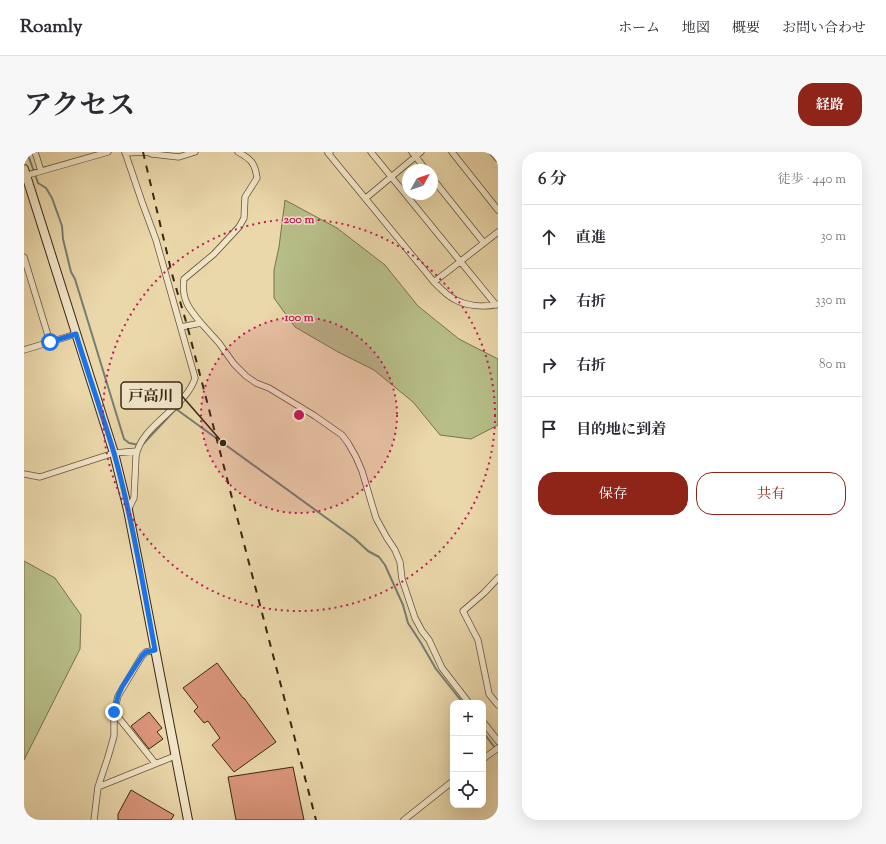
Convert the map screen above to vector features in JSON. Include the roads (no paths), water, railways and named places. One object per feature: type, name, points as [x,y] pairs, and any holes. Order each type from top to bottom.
[{"type":"street","points":[[35,152],[41,171]]},
{"type":"street","points":[[83,152],[85,159]]},
{"type":"street","points":[[108,152],[41,171],[25,173],[114,453],[128,510],[188,820]]},
{"type":"street","points":[[128,510],[134,498],[137,451],[143,439],[189,391],[195,378],[156,240],[125,152],[147,152],[152,154],[179,157],[195,152]]},
{"type":"street","points":[[238,152],[255,165],[257,178],[245,197],[244,218],[239,227],[214,254],[184,279],[183,289],[186,302],[191,311],[219,343],[234,364],[246,376],[315,416],[330,426],[348,443],[362,471],[376,518],[395,550],[400,562],[402,579],[415,618],[429,640],[442,668],[467,700]]},
{"type":"street","points":[[330,152],[328,153],[434,282],[446,294],[455,300],[471,305],[497,305]]},
{"type":"street","points":[[372,152],[460,262],[497,305]]},
{"type":"street","points":[[366,198],[414,154],[421,152]]},
{"type":"street","points":[[452,152],[498,210]]},
{"type":"street","points":[[492,152],[498,159]]},
{"type":"street","points":[[414,154],[422,164]]},
{"type":"street","points":[[438,186],[484,243]]},
{"type":"street","points":[[434,282],[498,232]]},
{"type":"street","points":[[24,257],[26,273],[50,342]]},
{"type":"street","points":[[181,327],[201,323]]},
{"type":"street","points":[[24,350],[76,334]]},
{"type":"street","points":[[24,474],[40,478],[114,453],[137,451]]},
{"type":"street","points":[[498,578],[484,593],[463,611],[478,640],[489,694],[498,705]]},
{"type":"street","points":[[94,820],[98,787],[114,736],[114,712],[118,696],[122,687],[142,656],[146,652],[155,650]]},
{"type":"street","points":[[114,712],[155,763]]},
{"type":"street","points":[[486,726],[498,741]]},
{"type":"street","points":[[486,757],[496,749]]},
{"type":"street","points":[[98,787],[175,756]]},
{"type":"street","points":[[404,820],[450,783]]},
{"type":"waterway","points":[[27,152],[38,183],[46,188],[52,198],[62,226],[63,239],[71,272],[75,279],[124,439],[129,443],[139,445]]},
{"type":"waterway","points":[[143,444],[176,409],[354,538],[368,551],[379,557],[385,565],[403,605],[408,623],[436,669],[461,700]]},
{"type":"waterway","points":[[486,736],[498,752]]},
{"type":"railway","points":[[143,152],[172,274],[187,325],[316,820]]},
{"type":"place","name":"戸高川","points":[[223,443]]}]
